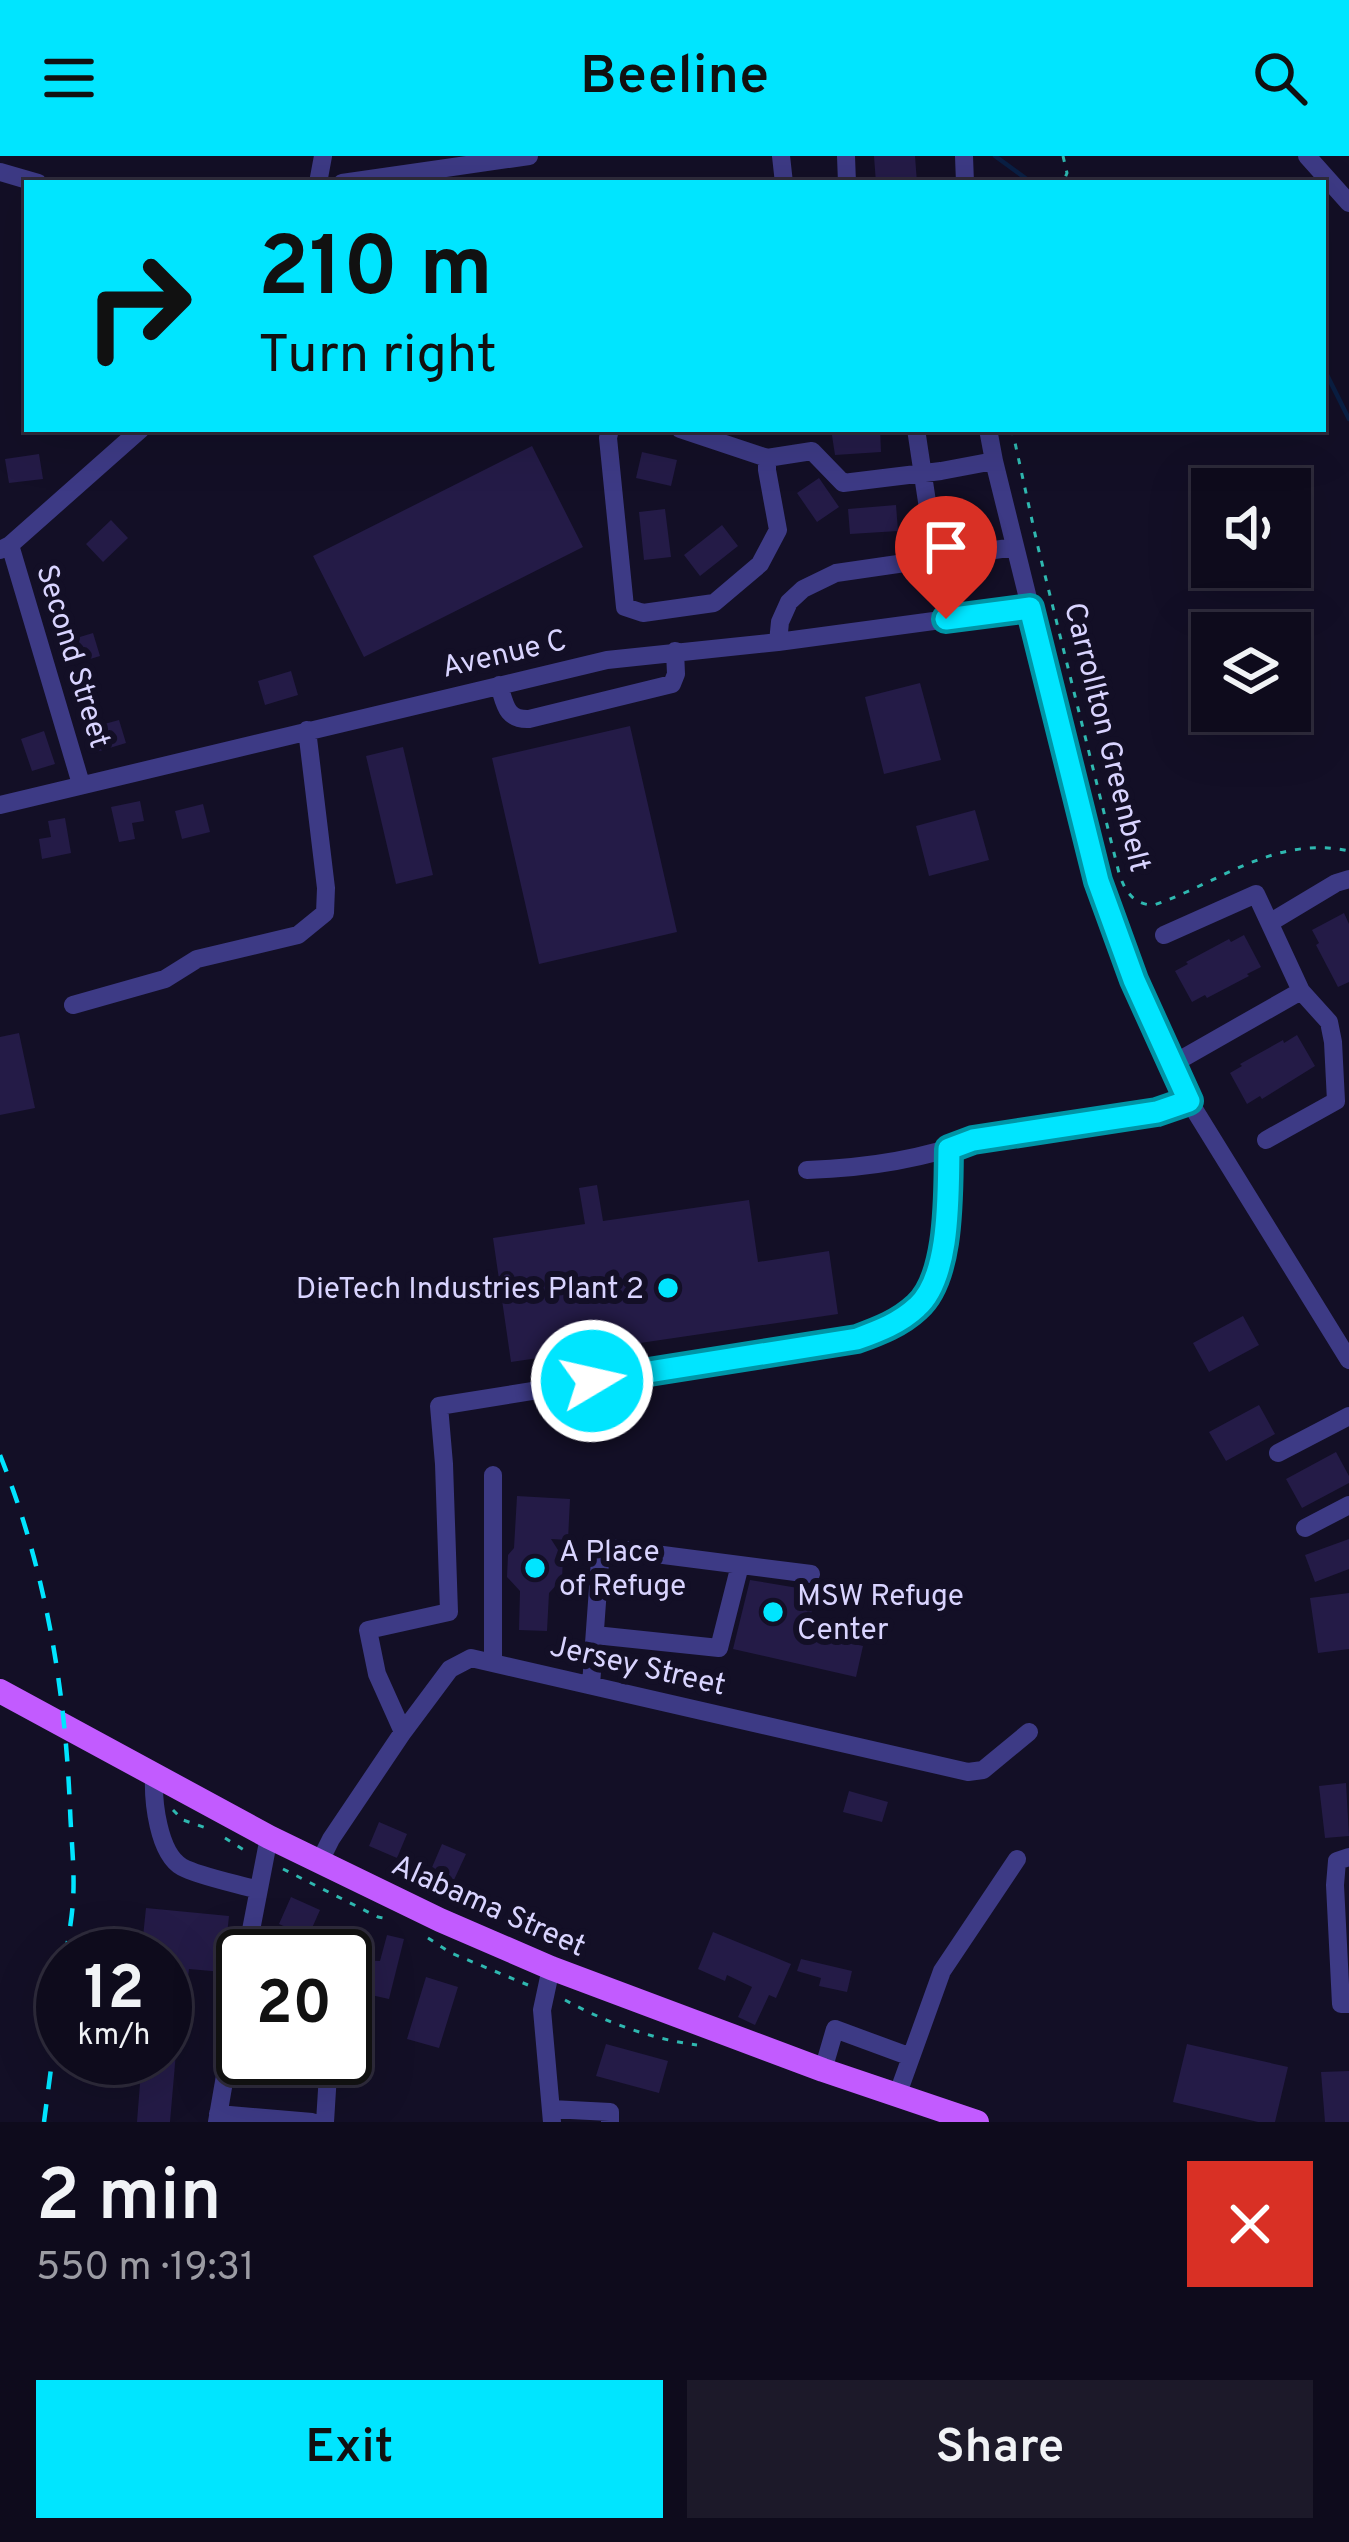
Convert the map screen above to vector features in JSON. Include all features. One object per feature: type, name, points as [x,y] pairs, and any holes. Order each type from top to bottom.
[{"type":"main road","name":"Alabama Street","points":[[0,1691],[269,1837],[440,1920],[551,1968],[977,2122]]},
{"type":"street","points":[[383,180],[424,177],[530,156]]},
{"type":"street","points":[[1307,156],[1349,203]]},
{"type":"street","points":[[5,548],[138,432]]},
{"type":"street","points":[[609,432],[626,608],[643,614],[714,603],[760,564],[778,530],[767,458]]},
{"type":"street","points":[[689,432],[767,458],[812,451],[843,483],[994,461]]},
{"type":"street","points":[[916,432],[932,528]]},
{"type":"street","points":[[989,432],[1098,881],[1134,980],[1189,1101],[1349,1360]]},
{"type":"street","name":"Second Street","points":[[5,548],[81,784]]},
{"type":"street","points":[[778,642],[789,602],[803,589],[836,573],[1015,548]]},
{"type":"street","name":"Avenue C","points":[[0,805],[608,660],[1030,608]]},
{"type":"street","points":[[499,685],[508,714],[529,719],[671,684],[676,674],[675,652]]},
{"type":"street","points":[[73,1005],[165,979],[197,959],[298,935],[325,913],[307,730]]},
{"type":"street","points":[[1271,922],[1349,879]]},
{"type":"street","points":[[1164,935],[1256,894],[1301,991],[1339,1019],[1334,1042],[1336,1101],[1266,1140]]},
{"type":"street","points":[[1171,1065],[1301,991]]},
{"type":"street","points":[[807,1170],[848,1168],[973,1140],[1157,1112],[1189,1101]]},
{"type":"street","points":[[403,1732],[377,1674],[368,1630],[448,1612],[439,1406],[857,1339],[889,1327],[921,1305],[938,1275],[948,1205],[949,1149]]},
{"type":"street","points":[[1278,1453],[1349,1416]]},
{"type":"street","points":[[320,1861],[450,1669],[471,1658],[493,1663],[493,1475]]},
{"type":"street","points":[[1304,1528],[1349,1505]]},
{"type":"street","points":[[592,1685],[602,1547],[812,1574]]},
{"type":"street","points":[[595,1635],[719,1648],[740,1565]]},
{"type":"street","name":"Jersey Street","points":[[493,1663],[968,1772],[983,1770],[1029,1732]]},
{"type":"street","points":[[154,1776],[158,1823],[179,1866],[258,1890]]},
{"type":"street","points":[[251,1929],[269,1837]]},
{"type":"street","points":[[897,2096],[942,1971],[1017,1859]]},
{"type":"street","points":[[1343,1859],[1341,2004],[1349,2004]]},
{"type":"street","points":[[551,1968],[542,2010],[551,2116],[610,2113],[610,2122]]},
{"type":"street","points":[[823,2070],[835,2030],[911,2057]]},
{"type":"street","points":[[223,2085],[217,2118],[312,2122]]},
{"type":"street","points":[[325,2122],[327,2085]]},
{"type":"path","name":"Carrollton Greenbelt","points":[[1013,432],[1126,891],[1138,903],[1154,905],[1271,853],[1314,848],[1349,851]]},
{"type":"building","points":[[874,156],[915,156],[917,180],[876,180]]},
{"type":"building","points":[[831,432],[880,432],[881,452],[835,455]]},
{"type":"building","points":[[532,446],[583,547],[364,657],[313,556]]},
{"type":"building","points":[[642,452],[677,460],[671,486],[636,478]]},
{"type":"building","points":[[39,454],[43,479],[9,483],[5,459]]},
{"type":"building","points":[[819,478],[839,507],[817,522],[797,493]]},
{"type":"building","points":[[896,505],[898,531],[850,534],[848,509]]},
{"type":"building","points":[[665,509],[671,557],[644,560],[639,512]]},
{"type":"building","points":[[111,520],[128,538],[103,562],[86,544]]},
{"type":"building","points":[[722,525],[738,546],[700,576],[684,555]]},
{"type":"building","points":[[93,633],[100,656],[67,666],[60,643]]},
{"type":"building","points":[[291,671],[298,695],[265,705],[258,681]]},
{"type":"building","points":[[920,683],[941,760],[884,774],[865,697]]},
{"type":"building","points":[[119,720],[126,743],[93,753],[86,729]]},
{"type":"building","points":[[630,726],[677,932],[539,964],[492,758]]},
{"type":"building","points":[[44,731],[55,764],[32,771],[21,739]]},
{"type":"building","points":[[403,747],[433,875],[396,884],[366,756]]},
{"type":"building","points":[[140,801],[144,821],[132,823],[135,839],[119,842],[111,807]]},
{"type":"building","points":[[203,804],[210,832],[182,839],[175,811]]},
{"type":"building","points":[[975,810],[989,860],[929,876],[916,826]]},
{"type":"building","points":[[65,818],[71,853],[42,859],[39,839],[51,837],[48,821]]},
{"type":"building","points":[[1344,913],[1349,924],[1349,982],[1338,987],[1312,930]]},
{"type":"building","points":[[1244,935],[1261,967],[1192,1002],[1175,971]]},
{"type":"building","points":[[19,1033],[35,1108],[0,1115],[0,1037]]},
{"type":"building","points":[[1297,1035],[1315,1066],[1247,1104],[1230,1073]]},
{"type":"building","name":"DieTech Industries Plant 2","points":[[597,1185],[603,1221],[749,1200],[758,1262],[829,1251],[838,1314],[511,1362],[493,1238],[585,1224],[579,1188]]},
{"type":"building","points":[[1243,1316],[1259,1345],[1209,1372],[1193,1343]]},
{"type":"building","points":[[1259,1405],[1275,1434],[1226,1461],[1209,1432]]},
{"type":"building","points":[[1336,1452],[1349,1483],[1302,1508],[1286,1479]]},
{"type":"building","name":"A Place of Refuge","points":[[517,1496],[570,1499],[568,1540],[551,1539],[563,1558],[562,1579],[549,1593],[547,1631],[519,1630],[520,1591],[507,1577]]},
{"type":"building","points":[[1349,1539],[1349,1569],[1315,1582],[1305,1555]]},
{"type":"building","name":"MSW Refuge Center","points":[[750,1580],[816,1591],[807,1633],[863,1646],[856,1677],[733,1649]]},
{"type":"building","points":[[1349,1593],[1349,1649],[1318,1653],[1310,1598]]},
{"type":"building","points":[[1346,1783],[1349,1836],[1325,1838],[1319,1786]]},
{"type":"building","points":[[849,1791],[888,1802],[882,1822],[843,1812]]},
{"type":"building","points":[[379,1822],[407,1834],[397,1858],[369,1846]]},
{"type":"building","points":[[442,1844],[466,1854],[453,1882],[430,1872]]},
{"type":"building","points":[[291,1897],[320,1910],[312,1929],[279,1924]]},
{"type":"building","points":[[146,1908],[229,1916],[228,1929],[216,1929],[216,1971],[192,1969],[192,1929],[144,1929]]},
{"type":"building","points":[[713,1932],[791,1964],[776,1998],[769,1995],[755,2025],[738,2017],[752,1987],[698,1969]]},
{"type":"building","points":[[387,1935],[404,1939],[389,1999],[372,1995],[372,1961],[380,1961]]},
{"type":"building","points":[[801,1959],[852,1971],[847,1992],[819,1986],[821,1978],[797,1971]]},
{"type":"building","points":[[426,1977],[458,1987],[439,2048],[407,2039]]},
{"type":"building","points":[[606,2044],[668,2061],[659,2093],[596,2076]]},
{"type":"building","points":[[1187,2044],[1288,2067],[1275,2122],[1173,2102]]},
{"type":"building","points":[[1349,2071],[1349,2122],[1325,2122],[1321,2072]]},
{"type":"building","points":[[140,2085],[173,2085],[170,2122],[137,2122]]},
{"type":"waterway","points":[[995,156],[1028,180]]},
{"type":"waterway","points":[[1326,373],[1349,419]]},
{"type":"railway","points":[[0,1455],[41,1584],[58,1672],[73,1866],[69,1929]]},
{"type":"railway","points":[[44,2122],[49,2085]]},
{"type":"place","name":"DieTech Industries Plant 2","points":[[668,1288]]},
{"type":"place","name":"A Place of Refuge","points":[[535,1568]]},
{"type":"place","name":"MSW Refuge Center","points":[[773,1612]]},
{"type":"route","points":[[592,1381],[857,1339],[889,1327],[921,1305],[938,1275],[948,1205],[949,1149],[973,1140],[1157,1112],[1189,1101],[1157,1036],[1098,881],[1030,608],[946,619]]}]
